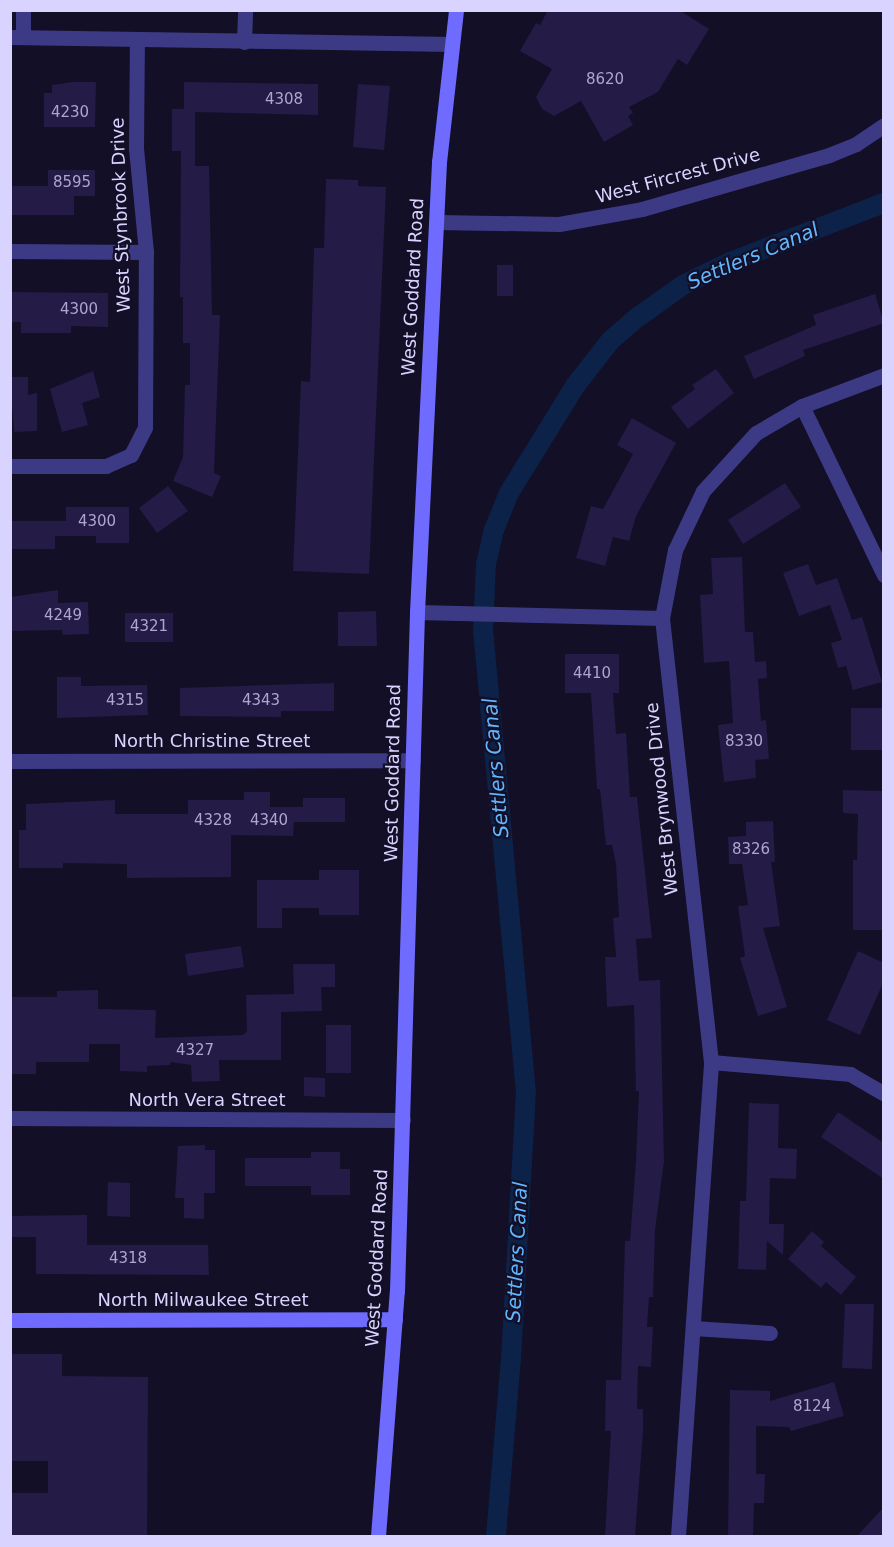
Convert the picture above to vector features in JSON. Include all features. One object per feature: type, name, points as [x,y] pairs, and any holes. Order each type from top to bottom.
[{"type":"street","points":[[23,10],[17,37],[137,41],[452,44]]},
{"type":"street","points":[[244,42],[245,10]]},
{"type":"street","name":"West Goddard Road","points":[[378,1536],[395,1319],[403,1120],[417,612],[436,222],[456,10]]},
{"type":"street","name":"West Stynbrook Drive","points":[[10,466],[106,466],[131,455],[145,428],[146,252],[136,148],[137,41]]},
{"type":"street","name":"West Fircrest Drive","points":[[436,222],[559,224],[631,211],[829,155],[856,144],[884,125]]},
{"type":"street","points":[[10,251],[146,252]]},
{"type":"street","name":"West Brynwood Drive","points":[[678,1536],[711,1062],[662,618],[675,550],[703,491],[756,433],[802,406],[884,375]]},
{"type":"street","points":[[802,406],[884,575]]},
{"type":"street","points":[[417,612],[662,618]]},
{"type":"street","name":"North Christine Street","points":[[10,761],[413,760]]},
{"type":"street","points":[[711,1062],[824,1070],[850,1074],[881,1086]]},
{"type":"street","name":"North Vera Street","points":[[10,1118],[403,1120]]},
{"type":"street","name":"North Milwaukee Street","points":[[10,1320],[395,1319]]},
{"type":"street","points":[[693,1328],[770,1333]]},
{"type":"building","points":[[548,10],[679,10],[709,29],[687,65],[678,59],[658,92],[629,107],[633,113],[628,116],[633,125],[604,142],[581,101],[554,116],[542,109],[536,97],[552,69],[520,51],[536,23],[540,25]]},
{"type":"building","points":[[96,82],[95,127],[44,127],[44,93],[52,93],[52,85]]},
{"type":"building","points":[[184,82],[318,84],[318,115],[195,112],[195,166],[209,166],[212,315],[220,315],[214,473],[221,476],[212,497],[173,481],[183,457],[185,385],[190,385],[190,343],[183,343],[183,297],[180,297],[181,151],[172,151],[172,109],[184,109]]},
{"type":"building","points":[[358,84],[390,86],[384,150],[353,147]]},
{"type":"building","points":[[48,170],[95,170],[95,196],[74,196],[74,215],[10,215],[10,186],[48,186]]},
{"type":"building","points":[[326,179],[358,180],[358,186],[386,187],[369,574],[293,571],[301,381],[310,382],[314,248],[324,248]]},
{"type":"building","points":[[497,265],[513,265],[513,296],[497,296]]},
{"type":"building","points":[[10,292],[108,293],[108,327],[71,326],[71,333],[21,333],[21,322],[10,322]]},
{"type":"building","points":[[875,294],[884,323],[803,350],[805,356],[754,379],[744,356],[816,325],[813,315]]},
{"type":"building","points":[[716,369],[734,393],[688,429],[671,407],[695,389],[692,385]]},
{"type":"building","points":[[93,371],[100,397],[82,403],[88,425],[62,432],[50,389]]},
{"type":"building","points":[[10,377],[28,377],[28,395],[37,393],[37,431],[14,432]]},
{"type":"building","points":[[632,418],[676,443],[636,516],[629,541],[613,537],[605,566],[576,558],[591,506],[603,509],[633,454],[617,445]]},
{"type":"building","points":[[785,483],[801,507],[743,544],[728,520]]},
{"type":"building","points":[[168,486],[188,511],[157,533],[139,508]]},
{"type":"building","points":[[66,507],[129,507],[129,543],[96,543],[96,536],[55,536],[55,549],[10,549],[10,521],[66,521]]},
{"type":"building","points":[[742,557],[745,632],[753,632],[755,662],[766,661],[767,678],[758,679],[761,721],[766,720],[769,759],[755,760],[756,778],[724,782],[718,725],[733,723],[729,661],[704,663],[700,595],[713,594],[711,558]]},
{"type":"building","points":[[808,564],[816,585],[837,578],[852,620],[862,617],[882,682],[853,690],[846,666],[838,668],[831,643],[842,640],[830,605],[799,616],[783,573]]},
{"type":"building","points":[[58,590],[58,603],[88,602],[89,634],[63,635],[62,630],[10,631],[10,597]]},
{"type":"building","points":[[376,611],[377,646],[338,646],[338,612]]},
{"type":"building","points":[[125,613],[173,613],[173,642],[125,642]]},
{"type":"building","points":[[565,654],[619,654],[619,693],[613,693],[616,734],[626,733],[630,797],[637,797],[652,938],[636,939],[639,981],[660,980],[664,1161],[655,1230],[653,1297],[649,1297],[647,1327],[653,1327],[651,1367],[638,1366],[637,1409],[643,1409],[643,1431],[635,1536],[605,1536],[611,1431],[605,1431],[606,1380],[621,1380],[625,1241],[630,1241],[636,1161],[639,1091],[636,1091],[634,1005],[607,1007],[605,957],[616,957],[613,918],[619,917],[616,864],[612,845],[606,845],[600,789],[597,789],[591,693],[565,693]]},
{"type":"building","points":[[57,677],[81,677],[81,686],[147,685],[148,715],[57,718]]},
{"type":"building","points":[[334,683],[334,711],[281,711],[281,717],[180,716],[180,688]]},
{"type":"building","points":[[851,708],[882,708],[882,750],[851,750]]},
{"type":"building","points":[[843,790],[884,791],[884,930],[853,930],[853,860],[857,860],[858,814],[843,813]]},
{"type":"building","points":[[244,792],[270,792],[270,807],[303,807],[303,798],[345,798],[345,822],[294,822],[293,836],[231,835],[231,877],[127,878],[127,864],[63,863],[63,868],[19,868],[19,830],[26,830],[26,804],[115,800],[115,814],[188,814],[188,800],[244,800]]},
{"type":"building","points":[[773,821],[775,862],[771,862],[780,926],[763,928],[787,1007],[758,1016],[740,958],[745,956],[738,906],[748,905],[742,864],[729,864],[728,837],[746,836],[746,822]]},
{"type":"building","points":[[319,870],[359,870],[359,915],[319,915],[319,908],[282,908],[282,928],[257,928],[257,880],[319,880]]},
{"type":"building","points":[[241,946],[244,967],[188,976],[185,954]]},
{"type":"building","points":[[858,951],[884,963],[884,981],[860,1035],[827,1020]]},
{"type":"building","points":[[293,964],[335,964],[335,987],[321,987],[322,1011],[281,1012],[281,1060],[219,1060],[220,1081],[192,1082],[191,1065],[171,1062],[170,1065],[147,1066],[147,1072],[120,1071],[120,1044],[89,1044],[89,1062],[36,1062],[36,1074],[10,1074],[10,997],[57,997],[57,991],[98,990],[98,1009],[156,1010],[155,1038],[243,1035],[247,1031],[246,995],[294,994]]},
{"type":"building","points":[[326,1025],[351,1025],[351,1073],[326,1073]]},
{"type":"building","points":[[304,1077],[325,1078],[325,1097],[304,1096]]},
{"type":"building","points":[[749,1103],[779,1104],[778,1148],[797,1149],[796,1179],[770,1178],[769,1224],[784,1224],[783,1255],[767,1241],[766,1270],[738,1269],[740,1201],[746,1201]]},
{"type":"building","points":[[838,1112],[884,1143],[884,1179],[821,1137]]},
{"type":"building","points":[[205,1145],[205,1150],[215,1150],[215,1193],[204,1193],[204,1219],[184,1218],[184,1198],[175,1198],[178,1146]]},
{"type":"building","points":[[311,1152],[340,1152],[340,1169],[350,1169],[350,1195],[311,1195],[311,1186],[245,1186],[245,1158],[311,1158]]},
{"type":"building","points":[[108,1182],[130,1183],[130,1217],[107,1216]]},
{"type":"building","points":[[87,1215],[87,1245],[208,1245],[209,1275],[36,1274],[36,1237],[10,1237],[10,1216]]},
{"type":"building","points":[[812,1231],[824,1242],[821,1246],[856,1277],[841,1295],[826,1282],[821,1288],[788,1259]]},
{"type":"building","points":[[845,1304],[874,1304],[872,1369],[842,1368]]},
{"type":"building","points":[[10,1354],[62,1354],[62,1376],[148,1377],[147,1536],[10,1536],[10,1493],[48,1493],[48,1461],[10,1461]]},
{"type":"building","points":[[834,1382],[844,1416],[791,1431],[789,1427],[756,1426],[756,1474],[765,1474],[764,1503],[754,1503],[753,1536],[728,1536],[730,1390],[770,1391],[770,1401]]},
{"type":"building","points":[[884,1507],[884,1536],[857,1536]]},
{"type":"waterway","name":"Settlers Canal","points":[[496,1536],[511,1359],[526,1093],[483,632],[486,564],[494,530],[509,493],[575,386],[610,341],[638,317],[683,285],[730,262],[884,203]]}]
